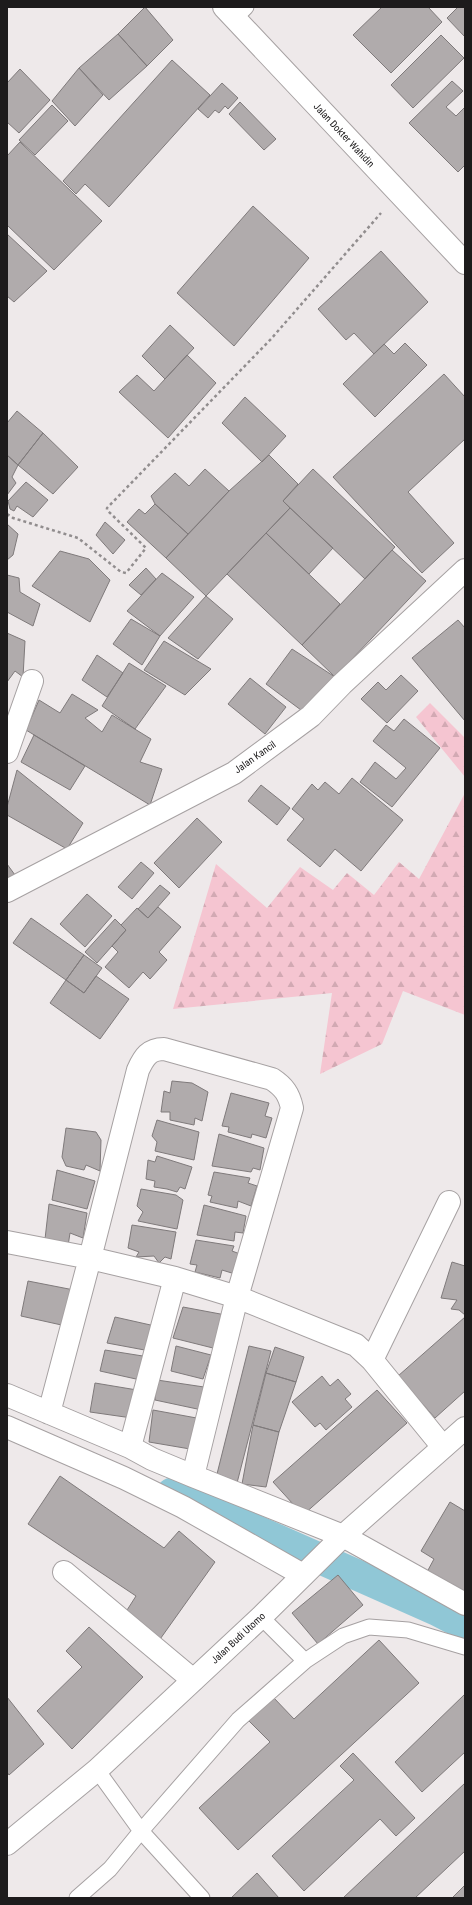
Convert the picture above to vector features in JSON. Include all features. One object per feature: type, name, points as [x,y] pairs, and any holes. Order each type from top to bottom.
[{"type":"street","name":"Jalan Dokter Wahidin","points":[[235,11],[399,193],[463,257]]},
{"type":"street","name":"Jalan Kancil","points":[[7,891],[240,768],[311,716],[342,684],[465,570]]},
{"type":"street","points":[[7,752],[32,681]]},
{"type":"street","points":[[49,1413],[138,1070],[144,1056],[156,1049],[164,1049],[272,1079],[284,1087],[290,1098],[292,1108],[237,1298],[193,1476]]},
{"type":"street","points":[[372,1360],[449,1202]]},
{"type":"street","points":[[7,1242],[90,1258],[175,1278],[237,1298],[356,1345],[372,1360],[443,1447]]},
{"type":"street","points":[[130,1447],[175,1278]]},
{"type":"street","points":[[7,1395],[130,1447],[338,1540],[465,1604]]},
{"type":"street","points":[[7,1427],[124,1478],[184,1507],[306,1572]]},
{"type":"street","name":"Jalan Budi Utomo","points":[[7,1844],[97,1770],[261,1618],[338,1540],[465,1428]]},
{"type":"street","points":[[64,1572],[194,1680]]},
{"type":"lane","points":[[261,1618],[306,1661]]},
{"type":"lane","points":[[77,1898],[110,1869],[141,1831],[238,1720],[306,1661],[343,1636],[369,1627],[408,1630],[465,1647]]},
{"type":"lane","points":[[97,1770],[141,1831],[202,1898]]},
{"type":"path","points":[[7,514],[13,518],[78,538],[121,572],[126,573],[146,548],[107,510],[107,508],[271,339],[399,193]]},
{"type":"green space","points":[[430,703],[465,738],[465,777],[416,717]]},
{"type":"green space","points":[[465,793],[465,1015],[403,991],[382,1044],[320,1074],[332,993],[173,1009],[216,864],[267,908],[300,867],[333,890],[347,873],[374,895],[399,862],[419,879]]},
{"type":"building","points":[[145,7],[173,40],[147,66],[118,34]]},
{"type":"building","points":[[382,7],[428,7],[442,22],[391,73],[353,35]]},
{"type":"building","points":[[458,7],[465,7],[465,37],[447,18]]},
{"type":"building","points":[[118,34],[147,66],[109,100],[79,68]]},
{"type":"building","points":[[441,35],[464,58],[413,108],[391,85]]},
{"type":"building","points":[[172,60],[210,95],[109,207],[85,184],[76,194],[63,181]]},
{"type":"building","points":[[79,68],[103,95],[75,126],[52,101]]},
{"type":"building","points":[[20,69],[50,100],[19,133],[7,122],[7,83]]},
{"type":"building","points":[[452,81],[463,91],[446,107],[456,116],[465,107],[465,165],[458,172],[409,123]]},
{"type":"building","points":[[222,83],[238,98],[228,109],[225,106],[219,113],[215,110],[208,118],[198,109]]},
{"type":"building","points":[[240,102],[276,139],[264,150],[229,114]]},
{"type":"building","points":[[52,105],[68,121],[35,155],[19,140]]},
{"type":"building","points":[[20,142],[102,221],[54,270],[7,225],[7,156]]},
{"type":"building","points":[[253,206],[309,258],[234,346],[177,293]]},
{"type":"building","points":[[7,234],[47,271],[14,302],[7,296]]},
{"type":"building","points":[[381,251],[428,302],[374,354],[354,333],[346,340],[318,309]]},
{"type":"building","points":[[170,325],[194,348],[165,379],[142,356]]},
{"type":"building","points":[[405,343],[427,365],[375,417],[343,384],[384,344],[394,354]]},
{"type":"building","points":[[187,355],[216,383],[168,438],[119,392],[137,375],[154,391]]},
{"type":"building","points":[[444,374],[465,397],[465,439],[408,492],[454,543],[422,573],[333,477]]},
{"type":"building","points":[[245,397],[286,436],[262,462],[222,423]]},
{"type":"building","points":[[17,411],[43,433],[18,465],[7,455],[7,423]]},
{"type":"building","points":[[43,433],[78,467],[53,494],[18,465]]},
{"type":"building","points":[[7,455],[18,465],[12,477],[16,483],[7,495]]},
{"type":"building","points":[[269,455],[298,484],[283,501],[290,508],[206,596],[166,558],[229,491]]},
{"type":"building","points":[[205,469],[229,491],[188,534],[155,504],[151,496],[175,473],[189,486]]},
{"type":"building","points":[[313,469],[395,547],[365,579],[283,501]]},
{"type":"building","points":[[26,482],[48,500],[33,517],[17,506],[14,511],[10,509],[8,501]]},
{"type":"building","points":[[155,504],[188,534],[166,558],[127,522],[139,509],[145,514]]},
{"type":"building","points":[[290,508],[333,548],[309,574],[266,533]]},
{"type":"building","points":[[105,522],[125,540],[113,554],[96,535]]},
{"type":"building","points":[[7,524],[18,534],[13,555],[7,560]]},
{"type":"building","points":[[266,533],[340,604],[302,645],[227,574]]},
{"type":"building","points":[[392,550],[426,581],[335,677],[302,645]]},
{"type":"building","points":[[60,551],[89,559],[110,580],[90,622],[32,586]]},
{"type":"building","points":[[146,568],[156,579],[141,595],[129,585]]},
{"type":"building","points":[[162,573],[194,597],[160,636],[127,611]]},
{"type":"building","points":[[7,575],[19,578],[20,592],[40,604],[33,626],[7,612]]},
{"type":"building","points":[[206,596],[233,619],[198,659],[168,638]]},
{"type":"building","points":[[131,619],[160,636],[142,665],[113,644]]},
{"type":"building","points":[[458,620],[465,628],[465,721],[412,658]]},
{"type":"building","points":[[7,633],[25,641],[23,677],[15,671],[7,682]]},
{"type":"building","points":[[164,641],[211,669],[185,695],[144,670]]},
{"type":"building","points":[[292,649],[335,677],[305,713],[266,684]]},
{"type":"building","points":[[97,655],[123,673],[107,697],[82,680]]},
{"type":"building","points":[[129,663],[166,686],[135,729],[102,706]]},
{"type":"building","points":[[401,675],[418,691],[387,723],[361,699],[378,682],[386,690]]},
{"type":"building","points":[[250,678],[286,707],[265,734],[228,704]]},
{"type":"building","points":[[72,694],[98,710],[85,718],[102,732],[112,715],[151,739],[140,762],[162,769],[150,805],[26,730],[39,700],[60,713]]},
{"type":"building","points":[[404,719],[440,748],[392,807],[360,782],[375,762],[396,779],[406,768],[373,741],[386,725],[394,731]]},
{"type":"building","points":[[34,735],[85,766],[70,790],[21,762]]},
{"type":"building","points":[[17,770],[83,823],[67,849],[7,815],[7,807]]},
{"type":"building","points":[[352,778],[403,820],[361,871],[335,849],[320,867],[287,840],[304,819],[292,809],[312,784],[318,790],[325,782],[339,794]]},
{"type":"building","points":[[261,785],[290,808],[277,825],[248,801]]},
{"type":"building","points":[[197,818],[222,842],[179,888],[154,863]]},
{"type":"building","points":[[141,862],[154,873],[132,899],[118,887]]},
{"type":"building","points":[[7,864],[15,875],[7,880]]},
{"type":"building","points":[[160,885],[170,893],[148,918],[138,909]]},
{"type":"building","points":[[87,894],[112,916],[85,947],[60,924]]},
{"type":"building","points":[[158,907],[181,927],[159,952],[167,960],[150,979],[143,972],[129,988],[105,967],[118,952],[112,946],[126,930],[121,925],[137,908],[148,918]]},
{"type":"building","points":[[31,918],[84,955],[66,980],[13,943]]},
{"type":"building","points":[[115,919],[126,930],[97,963],[85,952]]},
{"type":"building","points":[[84,955],[102,968],[84,993],[66,980]]},
{"type":"building","points":[[96,976],[129,999],[100,1039],[50,1003],[66,980],[84,993]]},
{"type":"building","points":[[172,1081],[192,1083],[208,1092],[202,1121],[195,1118],[194,1125],[170,1120],[170,1112],[161,1112],[164,1091],[170,1093]]},
{"type":"building","points":[[231,1093],[269,1103],[265,1116],[272,1118],[266,1138],[252,1134],[251,1138],[228,1132],[229,1127],[222,1126]]},
{"type":"building","points":[[157,1120],[199,1132],[194,1160],[155,1151],[157,1142],[152,1136]]},
{"type":"building","points":[[66,1128],[96,1132],[101,1140],[100,1171],[86,1165],[84,1170],[66,1166],[62,1157]]},
{"type":"building","points":[[219,1134],[264,1148],[260,1170],[253,1168],[251,1172],[212,1166]]},
{"type":"building","points":[[157,1156],[192,1167],[185,1189],[180,1187],[177,1192],[154,1187],[155,1181],[146,1179],[148,1160],[155,1162]]},
{"type":"building","points":[[57,1170],[95,1181],[87,1209],[52,1200]]},
{"type":"building","points":[[214,1172],[250,1178],[248,1183],[257,1186],[251,1206],[238,1201],[237,1208],[210,1202],[212,1196],[208,1195]]},
{"type":"building","points":[[141,1189],[176,1195],[183,1200],[177,1229],[138,1221],[143,1212],[137,1206]]},
{"type":"building","points":[[49,1204],[87,1213],[83,1238],[70,1233],[68,1246],[45,1239]]},
{"type":"building","points":[[204,1205],[246,1216],[243,1233],[235,1232],[234,1241],[197,1235]]},
{"type":"building","points":[[132,1225],[176,1232],[171,1259],[165,1257],[159,1263],[154,1256],[136,1257],[139,1252],[128,1248]]},
{"type":"building","points":[[196,1240],[234,1246],[232,1251],[240,1254],[235,1274],[222,1270],[220,1278],[195,1272],[197,1265],[190,1264]]},
{"type":"building","points":[[452,1262],[465,1266],[465,1315],[459,1310],[451,1309],[457,1300],[441,1298]]},
{"type":"building","points":[[28,1281],[74,1290],[66,1326],[21,1316]]},
{"type":"building","points":[[183,1307],[231,1316],[217,1349],[173,1338]]},
{"type":"building","points":[[115,1317],[155,1326],[150,1351],[107,1343]]},
{"type":"building","points":[[465,1317],[465,1391],[435,1418],[398,1376]]},
{"type":"building","points":[[176,1346],[211,1355],[203,1379],[171,1371]]},
{"type":"building","points":[[249,1346],[271,1351],[237,1483],[216,1478]]},
{"type":"building","points":[[275,1347],[304,1357],[296,1382],[266,1373]]},
{"type":"building","points":[[105,1350],[149,1357],[145,1381],[100,1371]]},
{"type":"building","points":[[266,1373],[296,1382],[279,1432],[253,1425]]},
{"type":"building","points":[[322,1376],[330,1386],[338,1379],[351,1394],[345,1399],[352,1407],[326,1430],[320,1423],[315,1427],[292,1402]]},
{"type":"building","points":[[157,1380],[204,1387],[202,1410],[155,1400]]},
{"type":"building","points":[[95,1383],[137,1390],[132,1418],[90,1412]]},
{"type":"building","points":[[377,1390],[407,1423],[303,1515],[273,1482]]},
{"type":"building","points":[[153,1410],[202,1419],[196,1450],[149,1442]]},
{"type":"building","points":[[253,1425],[279,1432],[266,1487],[242,1484]]},
{"type":"building","points":[[60,1476],[164,1548],[179,1531],[215,1562],[158,1642],[122,1618],[136,1596],[28,1524]]},
{"type":"building","points":[[450,1502],[465,1511],[465,1594],[427,1572],[434,1559],[421,1551]]},
{"type":"building","points":[[338,1575],[363,1605],[318,1644],[292,1613]]},
{"type":"building","points":[[89,1627],[143,1677],[72,1749],[37,1711],[82,1667],[66,1651]]},
{"type":"building","points":[[379,1640],[419,1683],[238,1850],[199,1808],[270,1742],[248,1720],[273,1697],[294,1719]]},
{"type":"building","points":[[465,1694],[465,1752],[422,1792],[395,1762]]},
{"type":"building","points":[[7,1697],[44,1744],[9,1775],[7,1772]]},
{"type":"building","points":[[353,1753],[415,1818],[396,1836],[380,1819],[304,1891],[272,1856],[354,1780],[340,1766]]},
{"type":"building","points":[[465,1783],[465,1851],[415,1898],[343,1898]]},
{"type":"building","points":[[257,1873],[279,1898],[231,1898]]},
{"type":"building","points":[[465,1885],[465,1898],[452,1898]]},
{"type":"waterway","points":[[172,1493],[436,1610],[465,1625]]}]
